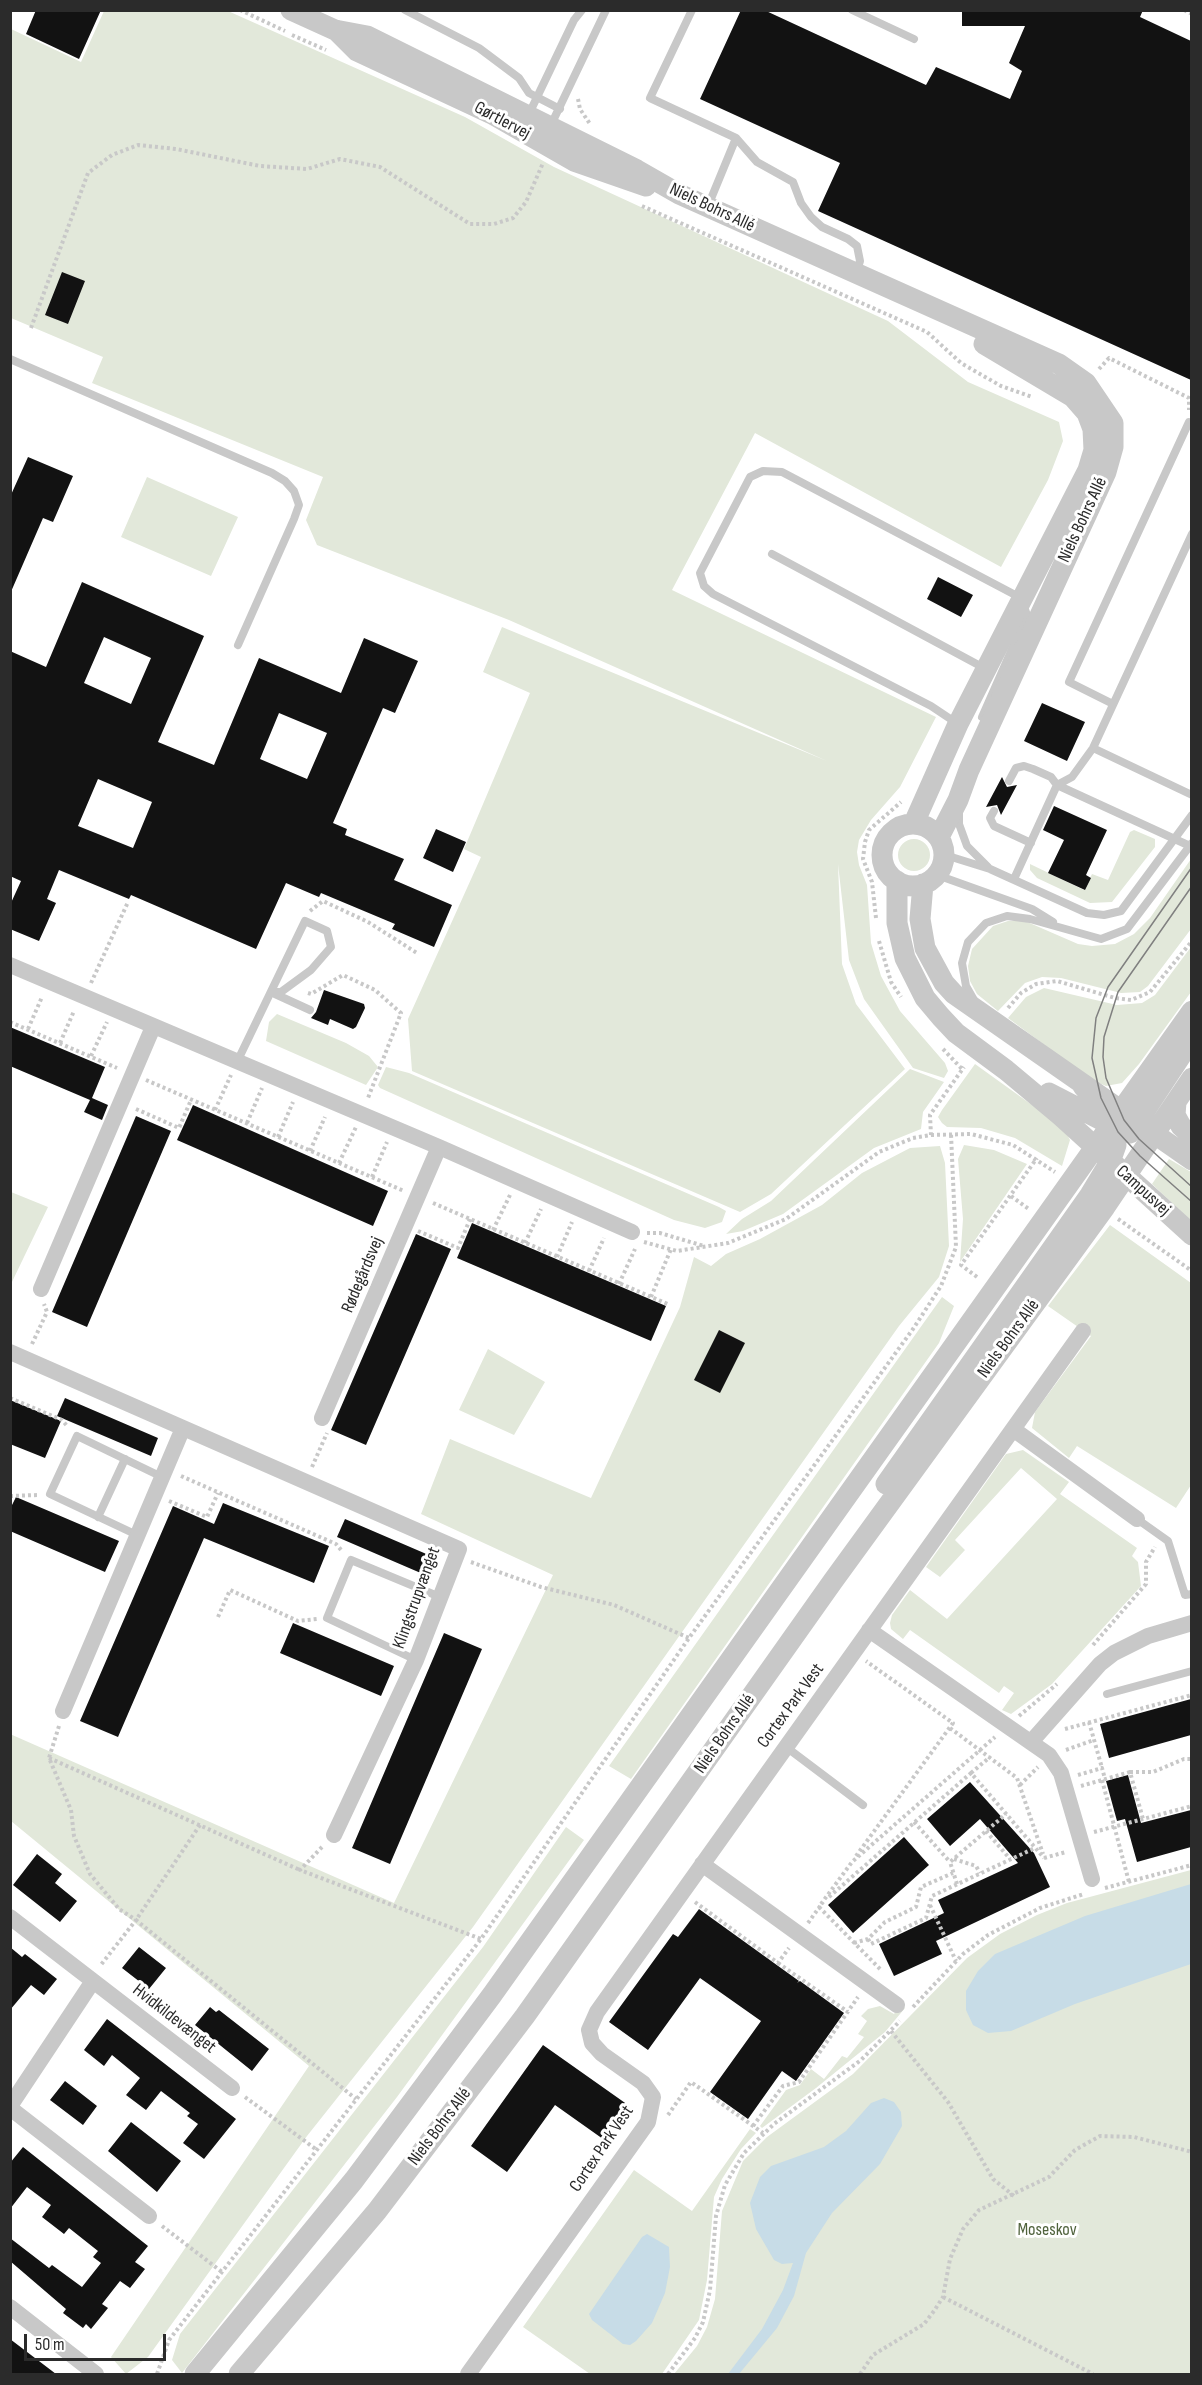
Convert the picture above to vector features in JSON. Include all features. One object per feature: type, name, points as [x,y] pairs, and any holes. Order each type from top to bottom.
[{"type":"street","name":"Gørtlervej","points":[[291,10],[336,30],[357,51],[529,114],[574,161],[617,177],[679,194]]},
{"type":"street","name":"Niels Bohrs Allé","points":[[550,135],[582,144],[679,194],[909,299],[1059,364],[1086,383],[1113,423],[1113,447],[1106,472],[969,770],[942,846]]},
{"type":"street","name":"Niels Bohrs Allé","points":[[909,299],[1060,389],[1087,413],[1093,429],[1094,450],[1088,470],[1021,598],[971,727],[914,823]]},
{"type":"street","points":[[930,880],[906,885],[897,881],[883,863],[885,841],[892,831],[914,823],[932,829],[942,846],[920,919],[925,948],[944,983],[965,1003],[1083,1086],[1131,1125]]},
{"type":"street","points":[[897,881],[897,923],[913,978],[940,1017],[1006,1070],[1094,1147]]},
{"type":"street","points":[[10,965],[439,1147],[636,1236]]},
{"type":"street","name":"Niels Bohrs Allé","points":[[239,2374],[377,2211],[525,2016],[833,1581],[1126,1177],[1131,1125],[1191,1011]]},
{"type":"street","points":[[41,1289],[153,1027]]},
{"type":"street","points":[[833,1581],[847,1540],[1090,1195],[1110,1162],[1116,1145],[1191,1039]]},
{"type":"street","points":[[1006,1070],[1131,1125],[1191,1160]]},
{"type":"street","name":"Niels Bohrs Allé","points":[[195,2374],[354,2180],[492,1995],[1094,1147],[1176,1102],[1190,1082]]},
{"type":"street","points":[[1176,1102],[1175,1115],[1181,1126],[1191,1136]]},
{"type":"street","name":"Rødegårdsvej","points":[[322,1418],[439,1147]]},
{"type":"street","name":"Campusvej","points":[[1094,1147],[1191,1235]]},
{"type":"street","name":"Cortex Park Vest","points":[[468,2374],[648,2122],[653,2097],[643,2083],[602,2054],[592,2043],[589,2030],[597,2012],[1083,1331]]},
{"type":"street","name":"Klingstrupvænget","points":[[18,1356],[459,1549],[416,1660],[329,1840]]},
{"type":"street","points":[[63,1711],[183,1428]]},
{"type":"street","points":[[1012,1429],[1137,1520]]},
{"type":"street","points":[[1037,1736],[1100,1664],[1114,1653],[1148,1636],[1191,1623]]},
{"type":"street","points":[[869,1630],[1008,1726],[1037,1736],[1065,1785],[1095,1887]]},
{"type":"street","points":[[702,1864],[904,2010]]},
{"type":"street","name":"Hvidkildevænget","points":[[10,1917],[232,2088]]},
{"type":"street","points":[[93,1981],[10,2107],[149,2216]]},
{"type":"street","points":[[10,2307],[96,2374]]},
{"type":"lane","points":[[405,10],[479,48],[519,78],[529,93],[529,114]]},
{"type":"lane","points":[[529,114],[574,20],[582,10]]},
{"type":"lane","points":[[550,135],[606,10]]},
{"type":"lane","points":[[693,10],[650,98],[736,138],[757,162],[793,182],[801,203],[810,217],[822,227],[848,239],[857,246],[860,261],[856,274]]},
{"type":"lane","points":[[852,10],[914,39]]},
{"type":"lane","points":[[708,207],[736,138]]},
{"type":"lane","points":[[10,358],[272,473],[285,481],[294,491],[299,505],[294,519],[238,645]]},
{"type":"lane","points":[[1113,704],[1069,682],[1190,423]]},
{"type":"lane","points":[[969,770],[971,727],[713,594],[704,586],[700,573],[750,477],[763,471],[782,472],[1021,598]]},
{"type":"lane","points":[[1014,879],[1058,785],[1072,777],[1093,748],[1191,534]]},
{"type":"lane","points":[[772,554],[993,672]]},
{"type":"lane","points":[[1093,748],[1191,795]]},
{"type":"lane","points":[[992,1020],[972,998],[962,974],[962,963],[968,942],[986,923],[1007,916],[1061,927],[1101,939],[1127,929],[1191,844],[1058,785],[1051,777],[1024,766],[1016,768],[1009,781]]},
{"type":"lane","points":[[958,800],[959,824],[967,846],[990,869]]},
{"type":"lane","points":[[994,811],[990,818],[994,826],[1030,843]]},
{"type":"lane","points":[[942,846],[1087,913],[1104,915],[1121,911],[1191,815]]},
{"type":"lane","points":[[930,880],[1032,909],[1061,927]]},
{"type":"lane","points":[[237,1063],[304,921],[327,931],[331,947],[311,970],[281,992],[271,992]]},
{"type":"lane","points":[[271,992],[310,1010]]},
{"type":"lane","points":[[137,1535],[50,1494],[77,1436],[125,1459],[164,1474]]},
{"type":"lane","points":[[98,1517],[125,1459]]},
{"type":"lane","points":[[1137,1520],[1168,1541],[1185,1596],[1191,1594]]},
{"type":"lane","points":[[416,1660],[327,1618],[351,1560],[440,1597]]},
{"type":"lane","points":[[1107,1694],[1191,1671]]},
{"type":"lane","points":[[786,1747],[863,1805]]},
{"type":"path","points":[[240,10],[337,55]]},
{"type":"path","points":[[1184,10],[1191,14]]},
{"type":"path","points":[[577,95],[579,109],[591,126],[582,144]]},
{"type":"path","points":[[550,135],[552,165]]},
{"type":"path","points":[[31,328],[88,173],[111,155],[138,145],[176,149],[260,166],[307,169],[340,159],[380,167],[470,224],[494,224],[513,218],[526,202],[550,135]]},
{"type":"path","points":[[634,202],[927,332],[962,363],[1001,386],[1040,400]]},
{"type":"path","points":[[1098,371],[1109,358],[1189,398],[1190,423]]},
{"type":"path","points":[[876,925],[872,882],[863,859],[865,842],[869,830],[904,799]]},
{"type":"path","points":[[304,921],[311,907],[323,901],[368,922],[417,953]]},
{"type":"path","points":[[85,998],[128,902]]},
{"type":"path","points":[[878,934],[881,954],[891,982],[903,1002]]},
{"type":"path","points":[[992,1020],[1021,993],[1036,984],[1057,981],[1115,998],[1131,1000],[1150,992],[1191,941]]},
{"type":"path","points":[[292,984],[311,994],[343,975],[375,990],[401,1013],[384,1063],[361,1115]]},
{"type":"path","points":[[28,1029],[37,1010]]},
{"type":"path","points":[[10,1022],[388,1184]]},
{"type":"path","points":[[60,1043],[69,1022]]},
{"type":"path","points":[[91,1056],[101,1033]]},
{"type":"path","points":[[936,1042],[962,1069]]},
{"type":"path","points":[[931,1134],[930,1115],[978,1049]]},
{"type":"path","points":[[247,1124],[267,1075]]},
{"type":"path","points":[[278,1137],[298,1088]]},
{"type":"path","points":[[215,1110],[224,1089]]},
{"type":"path","points":[[121,1102],[179,1128],[191,1100]]},
{"type":"path","points":[[310,1150],[317,1133]]},
{"type":"path","points":[[636,1236],[647,1245],[670,1250],[738,1239],[786,1218],[879,1152],[931,1134],[992,1139],[1013,1145],[1037,1158],[1056,1173]]},
{"type":"path","points":[[157,2374],[169,2340],[481,1940],[689,1638],[913,1329],[941,1286],[956,1247],[951,1134]]},
{"type":"path","points":[[339,1163],[350,1139]]},
{"type":"path","points":[[372,1177],[382,1153]]},
{"type":"path","points":[[961,1265],[1037,1158]]},
{"type":"path","points":[[493,1230],[516,1181]]},
{"type":"path","points":[[525,1243],[548,1195]]},
{"type":"path","points":[[557,1257],[578,1209]]},
{"type":"path","points":[[1117,1219],[1191,1271]]},
{"type":"path","points":[[405,1225],[458,1248],[473,1221],[670,1305]]},
{"type":"path","points":[[589,1271],[611,1223]]},
{"type":"path","points":[[636,1236],[660,1233],[704,1246]]},
{"type":"path","points":[[619,1284],[636,1236]]},
{"type":"path","points":[[651,1297],[670,1250]]},
{"type":"path","points":[[951,1262],[961,1265],[977,1277]]},
{"type":"path","points":[[18,1356],[46,1312],[41,1289]]},
{"type":"path","points":[[10,1398],[62,1420]]},
{"type":"path","points":[[306,1482],[328,1430],[322,1418]]},
{"type":"path","points":[[164,1474],[218,1492],[336,1544],[351,1560]]},
{"type":"path","points":[[154,1495],[207,1517],[218,1492]]},
{"type":"path","points":[[10,1496],[50,1494]]},
{"type":"path","points":[[1086,1652],[1146,1584],[1146,1562],[1161,1536]]},
{"type":"path","points":[[456,1557],[541,1587],[614,1605],[689,1638]]},
{"type":"path","points":[[218,1617],[230,1590],[298,1621],[327,1618]]},
{"type":"path","points":[[778,1962],[953,1723],[854,1652]]},
{"type":"path","points":[[1008,1726],[1064,1677]]},
{"type":"path","points":[[1037,1736],[1191,1695]]},
{"type":"path","points":[[63,1711],[50,1758],[71,1810],[74,1836],[90,1874],[119,1909],[136,1920],[356,2099]]},
{"type":"path","points":[[1089,1722],[1130,1882]]},
{"type":"path","points":[[950,1728],[1017,1778],[1044,1858]]},
{"type":"path","points":[[1020,1785],[1049,1755],[1094,1740]]},
{"type":"path","points":[[852,1862],[980,1750]]},
{"type":"path","points":[[820,1905],[990,1757]]},
{"type":"path","points":[[50,1758],[300,1870],[481,1940]]},
{"type":"path","points":[[1065,1785],[1130,1772],[1153,1772],[1185,1759],[1191,1759]]},
{"type":"path","points":[[1065,1785],[1102,1768]]},
{"type":"path","points":[[1130,1772],[1143,1819]]},
{"type":"path","points":[[971,1773],[1044,1858]]},
{"type":"path","points":[[1044,1858],[1114,1826],[1191,1806]]},
{"type":"path","points":[[952,1860],[1006,1814]]},
{"type":"path","points":[[914,1822],[952,1860],[976,1866],[980,1873]]},
{"type":"path","points":[[93,1981],[101,1966],[136,1920],[200,1825]]},
{"type":"path","points":[[986,1831],[1010,1859]]},
{"type":"path","points":[[300,1870],[329,1840]]},
{"type":"path","points":[[868,1939],[871,1944],[926,1918],[932,1896],[1035,1848]]},
{"type":"path","points":[[952,1860],[957,1884]]},
{"type":"path","points":[[668,2374],[695,2338],[706,2313],[715,2224],[723,2190],[744,2153],[763,2133],[830,2085],[891,2031],[904,2010],[956,1961],[1006,1924],[1095,1887],[1130,1882],[1191,1865]]},
{"type":"path","points":[[854,1943],[868,1939],[885,1922],[916,1907],[921,1887],[953,1873]]},
{"type":"path","points":[[682,1893],[848,2012]]},
{"type":"path","points":[[753,2126],[783,2086],[799,2082],[848,2012],[885,1973],[820,1905]]},
{"type":"path","points":[[930,1905],[956,1961]]},
{"type":"path","points":[[891,2031],[948,2102],[993,2179],[1014,2196]]},
{"type":"path","points":[[663,2122],[692,2082],[763,2133]]},
{"type":"path","points":[[232,2088],[317,2150]]},
{"type":"path","points":[[860,2374],[873,2355],[924,2324],[943,2297],[950,2259],[963,2229],[979,2211],[1049,2177],[1075,2150],[1100,2136],[1134,2137],[1191,2152]]},
{"type":"path","points":[[149,2216],[222,2272]]},
{"type":"path","points":[[943,2297],[1093,2374]]},
{"type":"green space","points":[[104,11],[228,11],[465,117],[554,167],[888,321],[968,382],[1059,422],[1063,441],[1048,480],[1001,567],[755,433],[672,590],[936,717],[900,787],[871,820],[859,840],[857,852],[859,865],[867,885],[871,943],[881,976],[900,1011],[945,1063],[948,1071],[944,1078],[913,1068],[864,999],[849,960],[838,864],[842,964],[856,1004],[905,1069],[771,1194],[740,1212],[412,1071],[408,1019],[481,857],[464,849],[530,693],[483,672],[502,627],[827,761],[509,620],[317,545],[306,520],[323,477],[92,383],[103,357],[11,318],[11,29],[81,62]]},
{"type":"green space","points":[[147,477],[238,517],[211,576],[121,537]]},
{"type":"green space","points":[[1134,830],[1155,839],[1155,847],[1112,902],[1090,903],[1037,878],[1030,870],[1030,864],[1084,890],[1092,874],[1108,880],[1130,832]]},
{"type":"green space","points":[[914,839],[926,843],[930,855],[926,867],[914,871],[902,867],[898,855],[902,843]]},
{"type":"green space","points":[[1191,859],[1191,929],[1148,986],[1140,992],[1121,993],[1061,978],[1042,977],[1025,983],[998,1011],[977,994],[970,981],[968,966],[972,949],[993,926],[1008,921],[1025,921],[1078,944],[1092,946],[1115,944],[1134,934],[1150,918]]},
{"type":"green space","points":[[1191,947],[1191,992],[1139,1064],[1122,1083],[1106,1086],[1092,1080],[1008,1018],[1026,997],[1044,988],[1117,1005],[1142,1003],[1155,995]]},
{"type":"green space","points":[[277,1014],[346,1043],[369,1056],[378,1067],[366,1085],[266,1041],[269,1022]]},
{"type":"green space","points":[[975,1064],[1064,1128],[1070,1140],[1062,1166],[1015,1138],[981,1128],[947,1127],[942,1123],[938,1117]]},
{"type":"green space","points":[[386,1067],[409,1073],[719,1207],[726,1211],[722,1222],[705,1228],[674,1220],[380,1088],[378,1085]]},
{"type":"green space","points":[[910,1069],[944,1082],[923,1112],[921,1129],[874,1148],[783,1214],[743,1231],[726,1234],[742,1219],[771,1201]]},
{"type":"green space","points":[[964,1145],[994,1150],[1027,1164],[960,1262],[963,1219],[958,1159]]},
{"type":"green space","points":[[940,1146],[945,1163],[949,1246],[939,1277],[899,1326],[473,1927],[307,2136],[148,2357],[126,2374],[111,2357],[309,2066],[11,1821],[10,1734],[394,1903],[553,1575],[421,1514],[450,1439],[591,1498],[680,1307],[694,1257],[711,1266],[726,1254],[760,1239],[822,1205],[862,1173],[910,1148]]},
{"type":"green space","points":[[1169,1159],[1191,1172],[1191,1221],[1152,1184]]},
{"type":"green space","points":[[11,1192],[48,1207],[11,1284]]},
{"type":"green space","points":[[1110,1225],[1191,1283],[1191,1485],[1176,1508],[1077,1446],[1069,1458],[1032,1428],[1035,1412],[1091,1336],[1048,1306]]},
{"type":"green space","points":[[942,1297],[954,1306],[939,1343],[631,1779],[609,1766]]},
{"type":"green space","points":[[488,1349],[545,1382],[514,1435],[459,1410]]},
{"type":"green space","points":[[1023,1450],[1069,1482],[1060,1494],[1137,1548],[1132,1556],[1138,1562],[1141,1586],[1052,1684],[1011,1714],[1002,1710],[1014,1693],[1004,1686],[999,1693],[910,1630],[903,1639],[891,1629],[890,1623],[892,1615],[910,1590],[947,1619],[1057,1499],[1021,1468],[955,1540],[965,1550],[940,1577],[926,1567],[1006,1454]]},
{"type":"green space","points":[[566,1827],[584,1840],[397,2097],[182,2373],[172,2360],[180,2334],[483,1947]]},
{"type":"green space","name":"Moseskov","points":[[1191,1870],[1191,2374],[674,2374],[697,2346],[707,2327],[715,2299],[722,2211],[743,2161],[767,2137],[853,2074],[967,1958],[1000,1934],[1067,1903]]},
{"type":"green space","points":[[901,2004],[905,2008],[885,2032],[816,2088],[762,2128],[760,2126],[786,2090],[800,2085],[811,2069],[824,2079],[842,2056],[847,2058],[864,2037],[858,2034],[867,2021],[861,2016],[868,2009],[880,2006],[894,2014]]},
{"type":"green space","points":[[750,2129],[756,2133],[741,2149],[722,2179],[714,2197],[707,2280],[699,2320],[662,2374],[590,2374],[523,2327],[634,2170],[692,2211]]},
{"type":"water","points":[[1191,1884],[1191,1964],[1075,2004],[1011,2031],[988,2033],[973,2025],[966,2010],[966,1991],[978,1971],[995,1954],[1085,1916]]},
{"type":"water","points":[[884,2098],[894,2102],[901,2112],[902,2126],[880,2164],[832,2213],[806,2253],[794,2296],[777,2328],[739,2374],[728,2374],[762,2329],[783,2290],[793,2263],[782,2264],[774,2260],[756,2229],[750,2203],[760,2177],[771,2166],[824,2147],[846,2131],[871,2103]]},
{"type":"water","points":[[647,2234],[669,2247],[670,2267],[665,2293],[652,2323],[636,2341],[630,2345],[623,2344],[592,2320],[589,2314],[642,2237]]},
{"type":"building","points":[[36,10],[101,10],[79,59],[26,34]]},
{"type":"building","points":[[741,10],[764,10],[926,85],[936,67],[1010,99],[1022,71],[1009,63],[1025,26],[962,26],[962,10],[1143,10],[1140,17],[1191,41],[1191,380],[818,211],[840,163],[700,99]]},
{"type":"building","points":[[62,272],[85,281],[68,324],[45,315]]},
{"type":"building","points":[[28,457],[73,476],[53,522],[43,518],[10,594],[10,497]]},
{"type":"building","points":[[938,577],[973,595],[961,617],[927,599]]},
{"type":"building","points":[[82,582],[204,636],[158,742],[214,765],[259,658],[341,693],[364,638],[418,661],[395,713],[383,708],[333,823],[347,829],[345,835],[404,859],[394,880],[452,905],[434,947],[392,929],[395,924],[321,893],[319,897],[286,883],[256,949],[131,895],[129,899],[59,870],[47,899],[56,903],[39,941],[10,929],[10,905],[21,881],[10,876],[10,651],[46,667]],"holes":[[[104,637],[151,658],[131,704],[84,683]],[[279,713],[327,733],[307,779],[260,759]],[[98,779],[152,802],[133,848],[78,826]]]},
{"type":"building","points":[[1042,703],[1085,722],[1067,761],[1024,741]]},
{"type":"building","points":[[1002,777],[1007,787],[1017,785],[1001,815],[997,805],[986,807]]},
{"type":"building","points":[[1054,806],[1107,830],[1086,875],[1091,878],[1085,890],[1048,873],[1064,840],[1043,830]]},
{"type":"building","points":[[436,829],[466,842],[453,872],[423,858]]},
{"type":"building","points":[[324,990],[364,1004],[365,1008],[356,1027],[353,1029],[330,1019],[328,1025],[311,1018],[316,1012]]},
{"type":"building","points":[[10,1027],[105,1067],[92,1098],[108,1105],[102,1120],[84,1112],[90,1100],[10,1066]]},
{"type":"building","points":[[193,1105],[388,1191],[373,1226],[177,1140]]},
{"type":"building","points":[[136,1116],[171,1131],[87,1327],[52,1312]]},
{"type":"building","points":[[472,1223],[666,1306],[651,1341],[457,1258]]},
{"type":"building","points":[[416,1234],[451,1249],[366,1445],[331,1430]]},
{"type":"building","points":[[719,1330],[745,1343],[720,1393],[694,1380]]},
{"type":"building","points":[[65,1398],[158,1438],[151,1456],[57,1416]]},
{"type":"building","points":[[10,1400],[61,1421],[45,1458],[10,1444]]},
{"type":"building","points":[[16,1497],[119,1541],[105,1572],[10,1531],[10,1509]]},
{"type":"building","points":[[223,1503],[329,1546],[314,1583],[204,1538],[118,1737],[80,1721],[173,1506],[214,1524]]},
{"type":"building","points":[[345,1519],[438,1559],[430,1577],[337,1537]]},
{"type":"building","points":[[293,1623],[394,1666],[381,1696],[280,1653]]},
{"type":"building","points":[[444,1633],[482,1649],[390,1864],[352,1848]]},
{"type":"building","points":[[1191,1699],[1191,1735],[1109,1758],[1100,1724]]},
{"type":"building","points":[[1128,1775],[1141,1823],[1191,1810],[1191,1847],[1137,1862],[1125,1819],[1117,1821],[1106,1781]]},
{"type":"building","points":[[970,1782],[1034,1853],[1050,1887],[936,1941],[942,1954],[894,1976],[879,1944],[944,1913],[938,1900],[1018,1863],[980,1819],[950,1846],[927,1819]]},
{"type":"building","points":[[904,1837],[929,1865],[853,1933],[828,1905]]},
{"type":"building","points":[[37,1854],[62,1874],[55,1883],[77,1901],[60,1922],[13,1885]]},
{"type":"building","points":[[699,1909],[799,1981],[797,1983],[800,1981],[844,2013],[796,2081],[782,2071],[748,2119],[710,2092],[761,2021],[700,1978],[648,2050],[609,2022],[673,1934],[678,1937]]},
{"type":"building","points":[[10,1947],[22,1957],[25,1954],[57,1979],[44,1995],[31,1985],[10,2010]]},
{"type":"building","points":[[139,1947],[166,1968],[149,1989],[122,1968]]},
{"type":"building","points":[[210,2007],[216,2012],[219,2010],[269,2049],[252,2071],[195,2025]]},
{"type":"building","points":[[107,2019],[236,2119],[204,2159],[183,2143],[198,2124],[187,2116],[190,2113],[161,2091],[146,2110],[126,2095],[140,2078],[112,2055],[104,2066],[84,2050]]},
{"type":"building","points":[[543,2045],[628,2105],[603,2139],[555,2105],[507,2172],[471,2146]]},
{"type":"building","points":[[65,2081],[97,2106],[83,2125],[50,2100]]},
{"type":"building","points":[[131,2122],[181,2161],[157,2192],[108,2151]]},
{"type":"building","points":[[23,2147],[148,2246],[135,2262],[145,2269],[130,2288],[120,2281],[102,2304],[108,2308],[91,2329],[86,2324],[83,2328],[63,2313],[66,2309],[10,2261],[10,2238],[49,2268],[52,2265],[82,2287],[101,2263],[93,2257],[98,2251],[69,2228],[64,2234],[42,2217],[51,2205],[27,2187],[10,2209],[10,2163]]},
{"type":"building","points":[[10,2339],[56,2374],[10,2374]]},
{"type":"tram line","points":[[1192,867],[1108,987],[1096,1018],[1092,1058],[1101,1098],[1118,1132],[1140,1156],[1192,1202]]},
{"type":"tram line","points":[[1192,886],[1118,992],[1104,1037],[1103,1057],[1106,1078],[1124,1120],[1139,1139],[1192,1187]]}]
